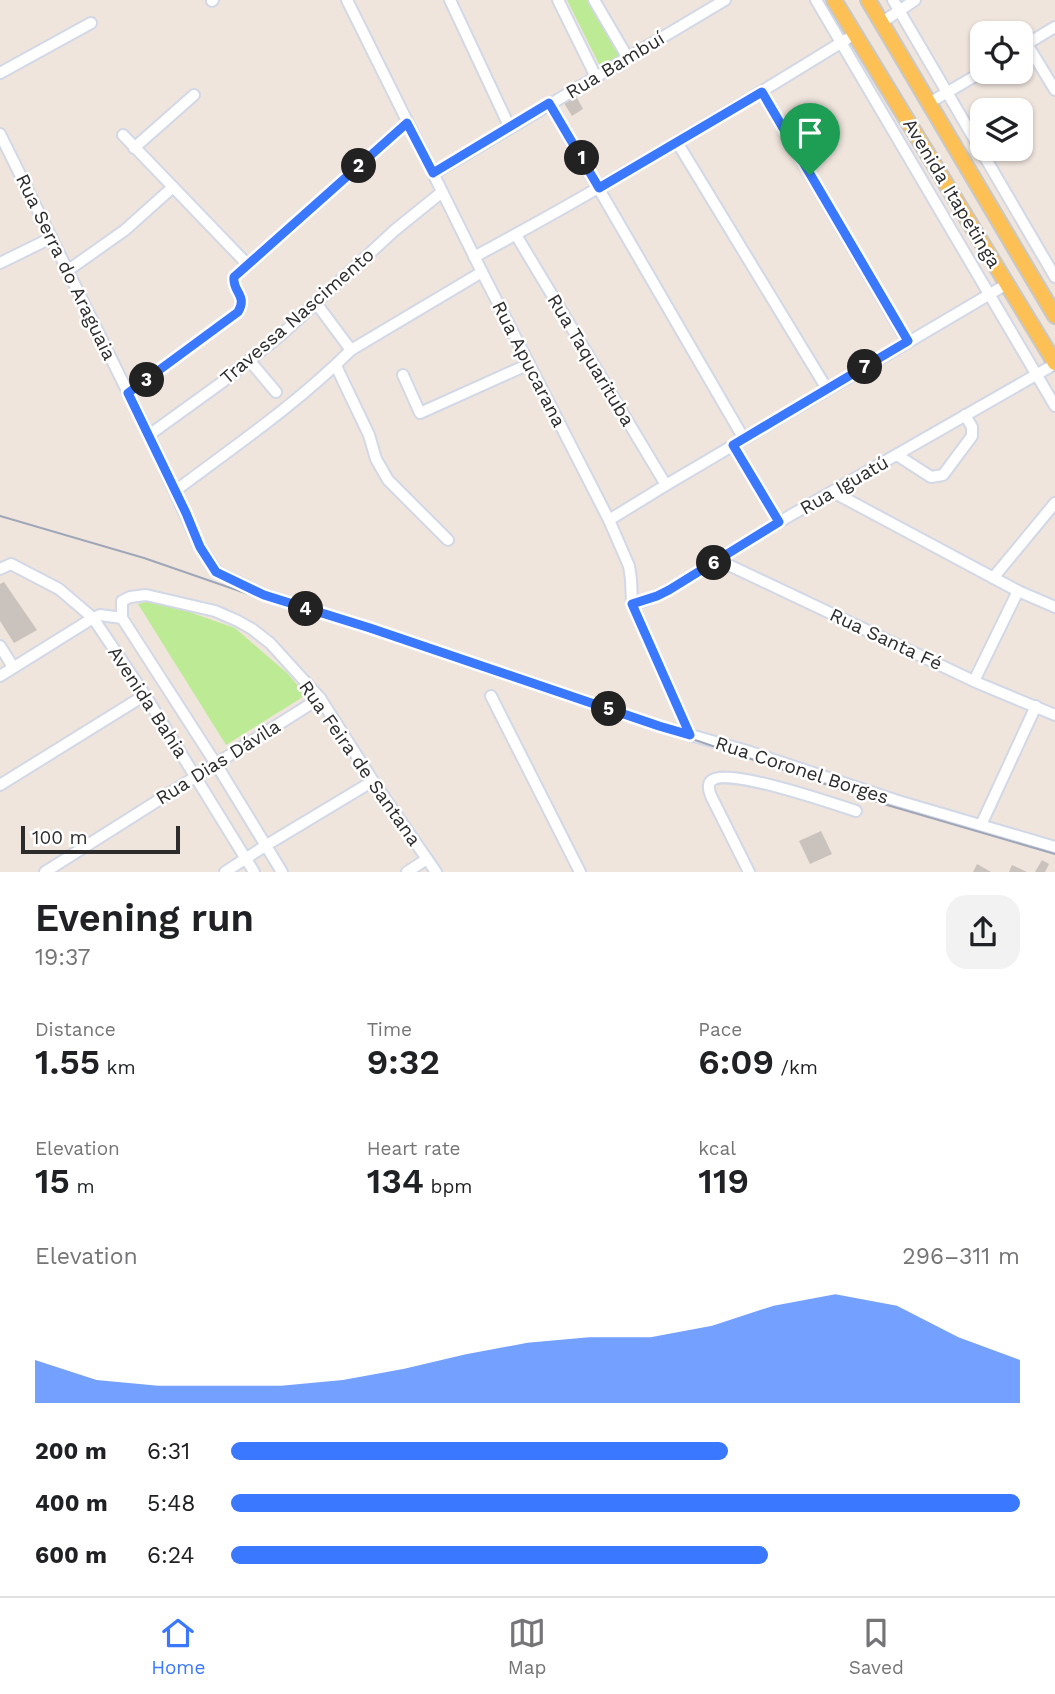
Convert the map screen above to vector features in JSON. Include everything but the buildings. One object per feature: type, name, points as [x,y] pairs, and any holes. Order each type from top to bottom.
[{"type":"main road","name":"Avenida Itapetinga","points":[[834,0],[1055,364]]},
{"type":"main road","name":"Avenida Itapetinga","points":[[868,0],[1055,316]]},
{"type":"main road","points":[[960,206],[982,193]]},
{"type":"main road","points":[[984,245],[1005,231]]},
{"type":"street","name":"Rua Apucarana","points":[[347,0],[474,257],[609,520],[629,566],[632,604],[690,735]]},
{"type":"street","points":[[450,0],[510,128]]},
{"type":"street","points":[[558,0],[596,77]]},
{"type":"street","points":[[594,0],[628,58]]},
{"type":"street","name":"Rua Bambuí","points":[[433,173],[628,58],[708,4],[725,0]]},
{"type":"street","name":"Avenida Itapetinga","points":[[816,0],[1055,405]]},
{"type":"street","points":[[892,0],[1055,277]]},
{"type":"street","points":[[881,23],[915,0]]},
{"type":"street","points":[[0,73],[91,23]]},
{"type":"street","points":[[1033,40],[1055,27]]},
{"type":"street","points":[[474,257],[599,188],[855,34]]},
{"type":"street","points":[[1033,59],[1055,90]]},
{"type":"street","points":[[929,103],[970,80]]},
{"type":"street","points":[[762,92],[908,341]]},
{"type":"street","points":[[134,148],[194,95]]},
{"type":"street","points":[[549,103],[744,439]]},
{"type":"street","points":[[128,393],[238,312],[242,301],[233,283],[234,277],[407,123]]},
{"type":"street","name":"Rua Serra do Araguaia","points":[[0,134],[149,435],[204,553]]},
{"type":"street","points":[[123,135],[247,265]]},
{"type":"street","points":[[677,142],[827,389]]},
{"type":"street","points":[[67,271],[125,230],[173,187]]},
{"type":"street","name":"Travessa Nascimento","points":[[149,435],[293,324],[395,230],[442,192]]},
{"type":"street","name":"Rua Taquarituba","points":[[516,235],[666,485]]},
{"type":"street","points":[[0,263],[51,238]]},
{"type":"street","points":[[175,491],[289,404],[336,366],[351,350],[482,272]]},
{"type":"street","points":[[609,520],[1007,284]]},
{"type":"street","points":[[316,303],[351,350]]},
{"type":"street","points":[[249,360],[276,392]]},
{"type":"street","points":[[403,374],[420,413],[528,364]]},
{"type":"street","name":"Rua Iguatú","points":[[632,604],[669,590],[779,522],[1055,364]]},
{"type":"street","points":[[336,366],[369,435],[373,453],[381,469],[397,490],[448,540]]},
{"type":"street","points":[[897,455],[931,477],[943,475],[972,436],[972,427],[965,415]]},
{"type":"street","points":[[733,445],[779,522]]},
{"type":"street","points":[[833,492],[1018,591],[1055,607]]},
{"type":"street","points":[[993,578],[1055,503]]},
{"type":"street","name":"Rua Coronel Borges","points":[[204,553],[216,572],[264,595],[659,726],[1055,847]]},
{"type":"street","name":"Rua Santa Fé","points":[[718,560],[974,681],[1055,715]]},
{"type":"street","name":"Avenida Bahia","points":[[5,567],[59,589],[93,618],[145,695],[254,872]]},
{"type":"street","points":[[974,681],[1018,591]]},
{"type":"street","name":"Rua Feira de Santana","points":[[122,618],[122,601],[130,597],[155,596],[215,611],[252,629],[270,643],[320,698],[436,872]]},
{"type":"street","points":[[0,676],[93,618],[100,615],[122,618]]},
{"type":"street","name":"Avenida Bahia","points":[[122,618],[282,872]]},
{"type":"street","points":[[0,646],[13,667]]},
{"type":"street","points":[[0,785],[145,695]]},
{"type":"street","points":[[491,696],[580,872]]},
{"type":"street","name":"Rua Dias Dávila","points":[[45,872],[320,698]]},
{"type":"street","points":[[981,825],[1036,706]]},
{"type":"street","points":[[749,872],[710,796],[709,783],[713,779],[725,777],[758,781],[856,811]]},
{"type":"street","points":[[225,872],[373,781]]},
{"type":"street","points":[[407,872],[427,859]]},
{"type":"green space","points":[[567,0],[588,0],[621,55],[600,66]]},
{"type":"green space","points":[[155,600],[235,628],[287,673],[306,695],[226,745],[138,604]]},
{"type":"tram line","points":[[0,516],[144,558],[488,670],[887,805],[1055,854]]},
{"type":"route","points":[[762,92],[810,175],[908,341],[733,445],[779,522],[669,590],[632,604],[690,735],[370,628],[293,605],[252,590],[216,572],[200,547],[128,393],[238,312],[242,301],[233,283],[234,277],[407,123],[433,173],[549,103],[599,188],[762,92]]}]
